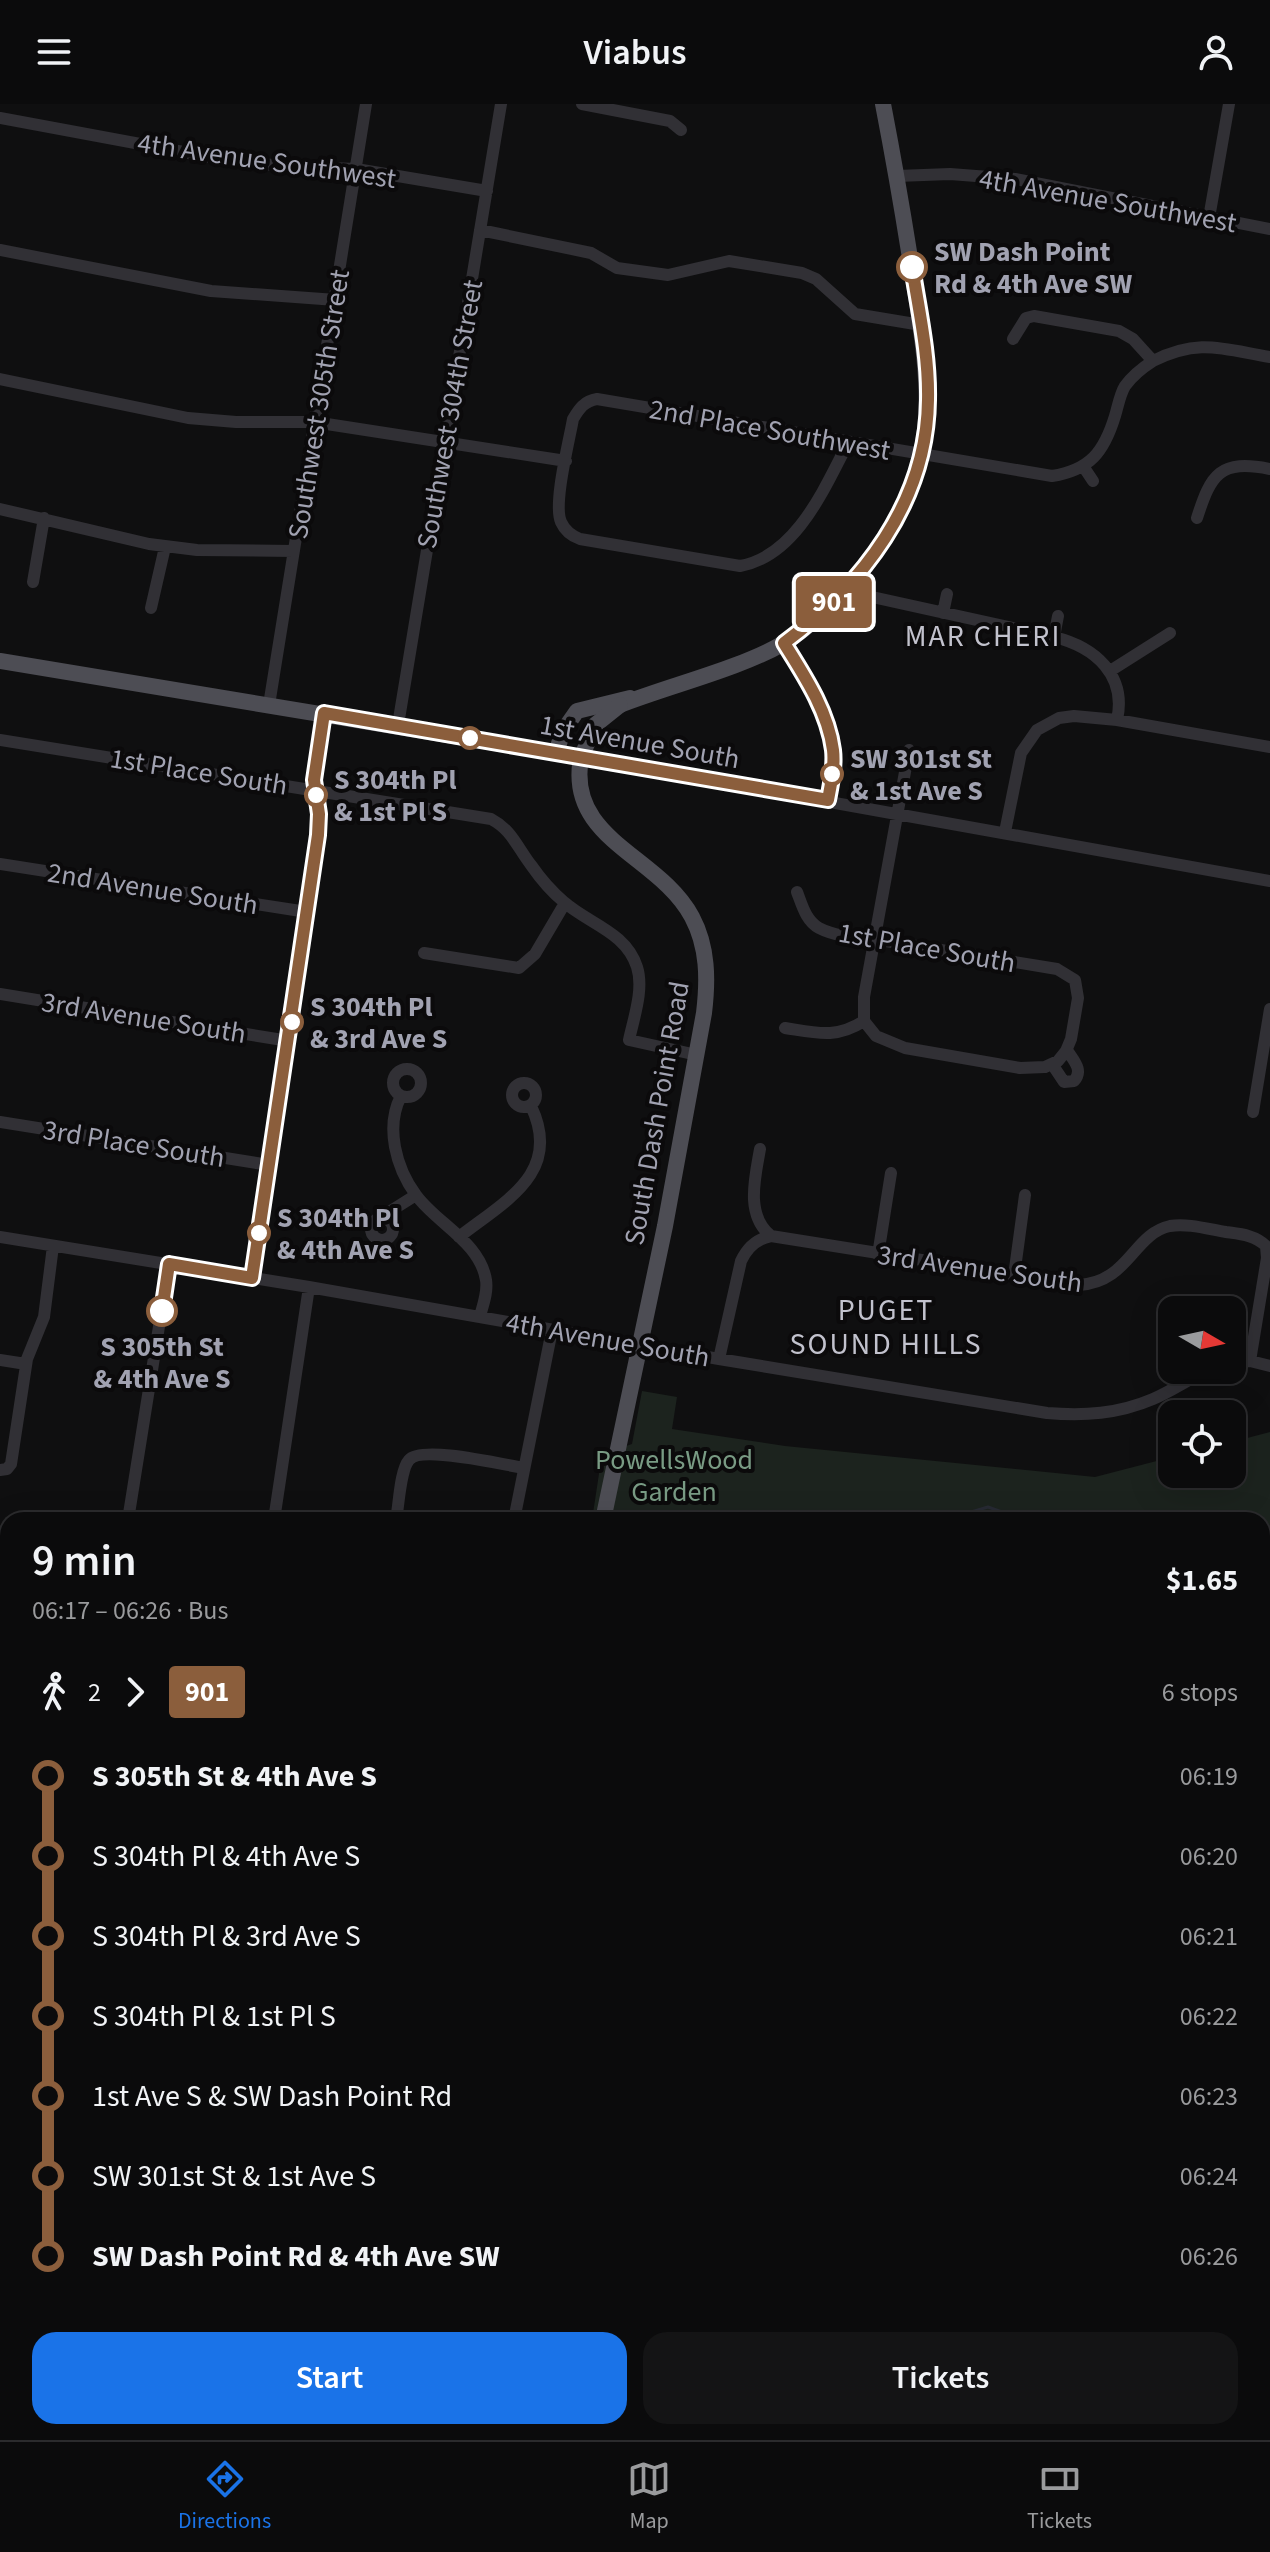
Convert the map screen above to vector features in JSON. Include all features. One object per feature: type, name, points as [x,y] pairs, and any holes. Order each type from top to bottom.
[{"type":"main road","points":[[556,753],[563,731],[577,711],[648,694],[784,643],[845,591],[895,523],[909,495],[922,455],[928,402],[921,325],[883,104]]},
{"type":"main road","name":"1st Avenue South","points":[[0,661],[556,753]]},
{"type":"main road","name":"South Dash Point Road","points":[[605,1512],[665,1226],[707,985],[706,958],[691,916],[667,883],[609,838],[587,810],[580,786],[581,758],[595,725],[620,705],[648,694]]},
{"type":"street","name":"Southwest 305th Street","points":[[269,705],[366,104]]},
{"type":"street","name":"Southwest 304th Street","points":[[398,725],[501,104]]},
{"type":"street","points":[[582,104],[670,121],[681,130]]},
{"type":"street","points":[[1209,218],[1229,104]]},
{"type":"street","name":"4th Avenue Southwest","points":[[0,118],[242,162],[356,169],[487,191]]},
{"type":"street","name":"4th Avenue Southwest","points":[[897,176],[950,174],[1015,179],[1270,229]]},
{"type":"street","points":[[480,230],[591,253],[617,268],[668,275],[729,261],[802,273],[816,279],[855,314],[921,325]]},
{"type":"street","points":[[0,250],[211,291],[336,300]]},
{"type":"street","points":[[1013,339],[1026,318],[1034,316],[1119,331],[1133,339],[1153,361]]},
{"type":"street","points":[[1093,481],[1083,466],[1105,445],[1123,389],[1136,372],[1185,347],[1203,346],[1270,357]]},
{"type":"street","points":[[0,379],[188,418],[236,422],[314,422],[566,461],[559,513],[563,527],[580,539],[740,566],[761,560],[788,538],[819,500],[848,443]]},
{"type":"street","name":"2nd Place Southwest","points":[[566,461],[573,419],[584,403],[597,399],[1038,475],[1068,473],[1083,466]]},
{"type":"street","points":[[1197,518],[1208,484],[1227,468],[1255,466],[1270,469]]},
{"type":"street","points":[[0,509],[165,547],[294,551]]},
{"type":"street","points":[[33,582],[44,518]]},
{"type":"street","points":[[151,608],[165,547]]},
{"type":"street","points":[[845,591],[1054,637],[1084,647],[1110,671],[1115,681],[1119,698],[1117,720]]},
{"type":"street","points":[[943,613],[947,594]]},
{"type":"street","points":[[1054,637],[1058,616]]},
{"type":"street","points":[[1110,671],[1170,633]]},
{"type":"street","points":[[784,643],[808,682],[825,720],[833,751],[828,800]]},
{"type":"street","points":[[252,1278],[318,835],[319,814],[314,790],[324,713]]},
{"type":"street","points":[[1005,832],[1017,763],[1025,745],[1037,730],[1051,720],[1068,716],[1117,720],[1270,747]]},
{"type":"street","name":"1st Place South","points":[[0,740],[491,819],[505,827],[530,865],[565,903],[619,938],[630,951],[639,986],[629,1040],[697,1055]]},
{"type":"street","points":[[909,750],[874,939],[863,1007],[864,1021],[876,1036],[905,1048],[1020,1068],[1037,1068],[1059,1058]]},
{"type":"street","name":"1st Avenue South","points":[[556,753],[1270,881]]},
{"type":"street","name":"2nd Avenue South","points":[[0,864],[307,912]]},
{"type":"street","name":"1st Place South","points":[[797,892],[808,918],[819,928],[842,935],[1057,969],[1075,980],[1078,998],[1071,1039],[1059,1058]]},
{"type":"street","points":[[424,953],[519,968],[535,954],[565,903]]},
{"type":"street","name":"3rd Avenue South","points":[[0,994],[289,1041]]},
{"type":"street","points":[[1253,1112],[1270,1009]]},
{"type":"street","points":[[785,1028],[835,1034],[864,1021]]},
{"type":"street","points":[[1059,1058],[1078,1068],[1074,1081],[1064,1082],[1059,1058]]},
{"type":"street","points":[[401,1096],[395,1109],[393,1141],[398,1159],[416,1195],[477,1259],[486,1282],[480,1316]]},
{"type":"street","points":[[459,1237],[520,1188],[534,1169],[542,1138],[531,1106]]},
{"type":"street","name":"3rd Place South","points":[[0,1122],[269,1165]]},
{"type":"street","points":[[719,1359],[741,1261],[756,1241],[771,1236],[758,1220],[754,1201],[760,1149]]},
{"type":"street","points":[[878,1255],[891,1173]]},
{"type":"street","points":[[384,1218],[416,1195]]},
{"type":"street","points":[[1014,1276],[1025,1195]]},
{"type":"street","name":"3rd Avenue South","points":[[771,1236],[1060,1284],[1095,1283],[1119,1269],[1153,1235],[1175,1226],[1249,1236],[1263,1242],[1267,1253],[1250,1361]]},
{"type":"street","name":"4th Avenue South","points":[[0,1237],[480,1316],[719,1359],[1075,1415],[1106,1413],[1134,1406],[1182,1384]]},
{"type":"street","points":[[4,1469],[11,1464],[30,1347],[44,1317],[53,1246]]},
{"type":"street","points":[[129,1512],[169,1264]]},
{"type":"street","points":[[275,1512],[309,1287]]},
{"type":"street","points":[[516,1512],[552,1330]]},
{"type":"street","points":[[0,1360],[26,1364]]},
{"type":"street","points":[[1246,1361],[1270,1366]]},
{"type":"street","points":[[397,1512],[405,1468],[411,1457],[416,1455],[439,1455],[524,1468]]},
{"type":"green space","name":"PowellsWood Garden","points":[[642,1391],[677,1397],[672,1429],[785,1446],[1095,1477],[1158,1461],[1158,1488],[1246,1488],[1246,1438],[1270,1432],[1270,1512],[593,1512],[602,1454],[632,1444]]},
{"type":"waterway","points":[[971,1512],[988,1507],[1002,1512]]},
{"type":"bus line","name":"901","points":[[162,1311],[169,1264],[252,1278],[318,835],[319,814],[314,780],[324,713],[828,800],[833,751],[825,720],[808,682],[784,643],[845,591],[895,523],[909,495],[922,455],[928,402],[927,368],[912,267]]},
{"type":"place","name":"SW Dash Point Rd & 4th Ave SW","points":[[912,267]]},
{"type":"place","name":"SW 301st St & 1st Ave S","points":[[832,774]]},
{"type":"place","name":"S 304th Pl & 1st Pl S","points":[[316,795]]},
{"type":"place","name":"S 304th Pl & 3rd Ave S","points":[[292,1022]]},
{"type":"place","name":"S 304th Pl & 4th Ave S","points":[[259,1233]]},
{"type":"place","name":"S 305th St & 4th Ave S","points":[[162,1311]]},
{"type":"district","name":"MAR CHERI","points":[[983,636]]},
{"type":"district","name":"PUGET SOUND HILLS","points":[[886,1327]]}]
